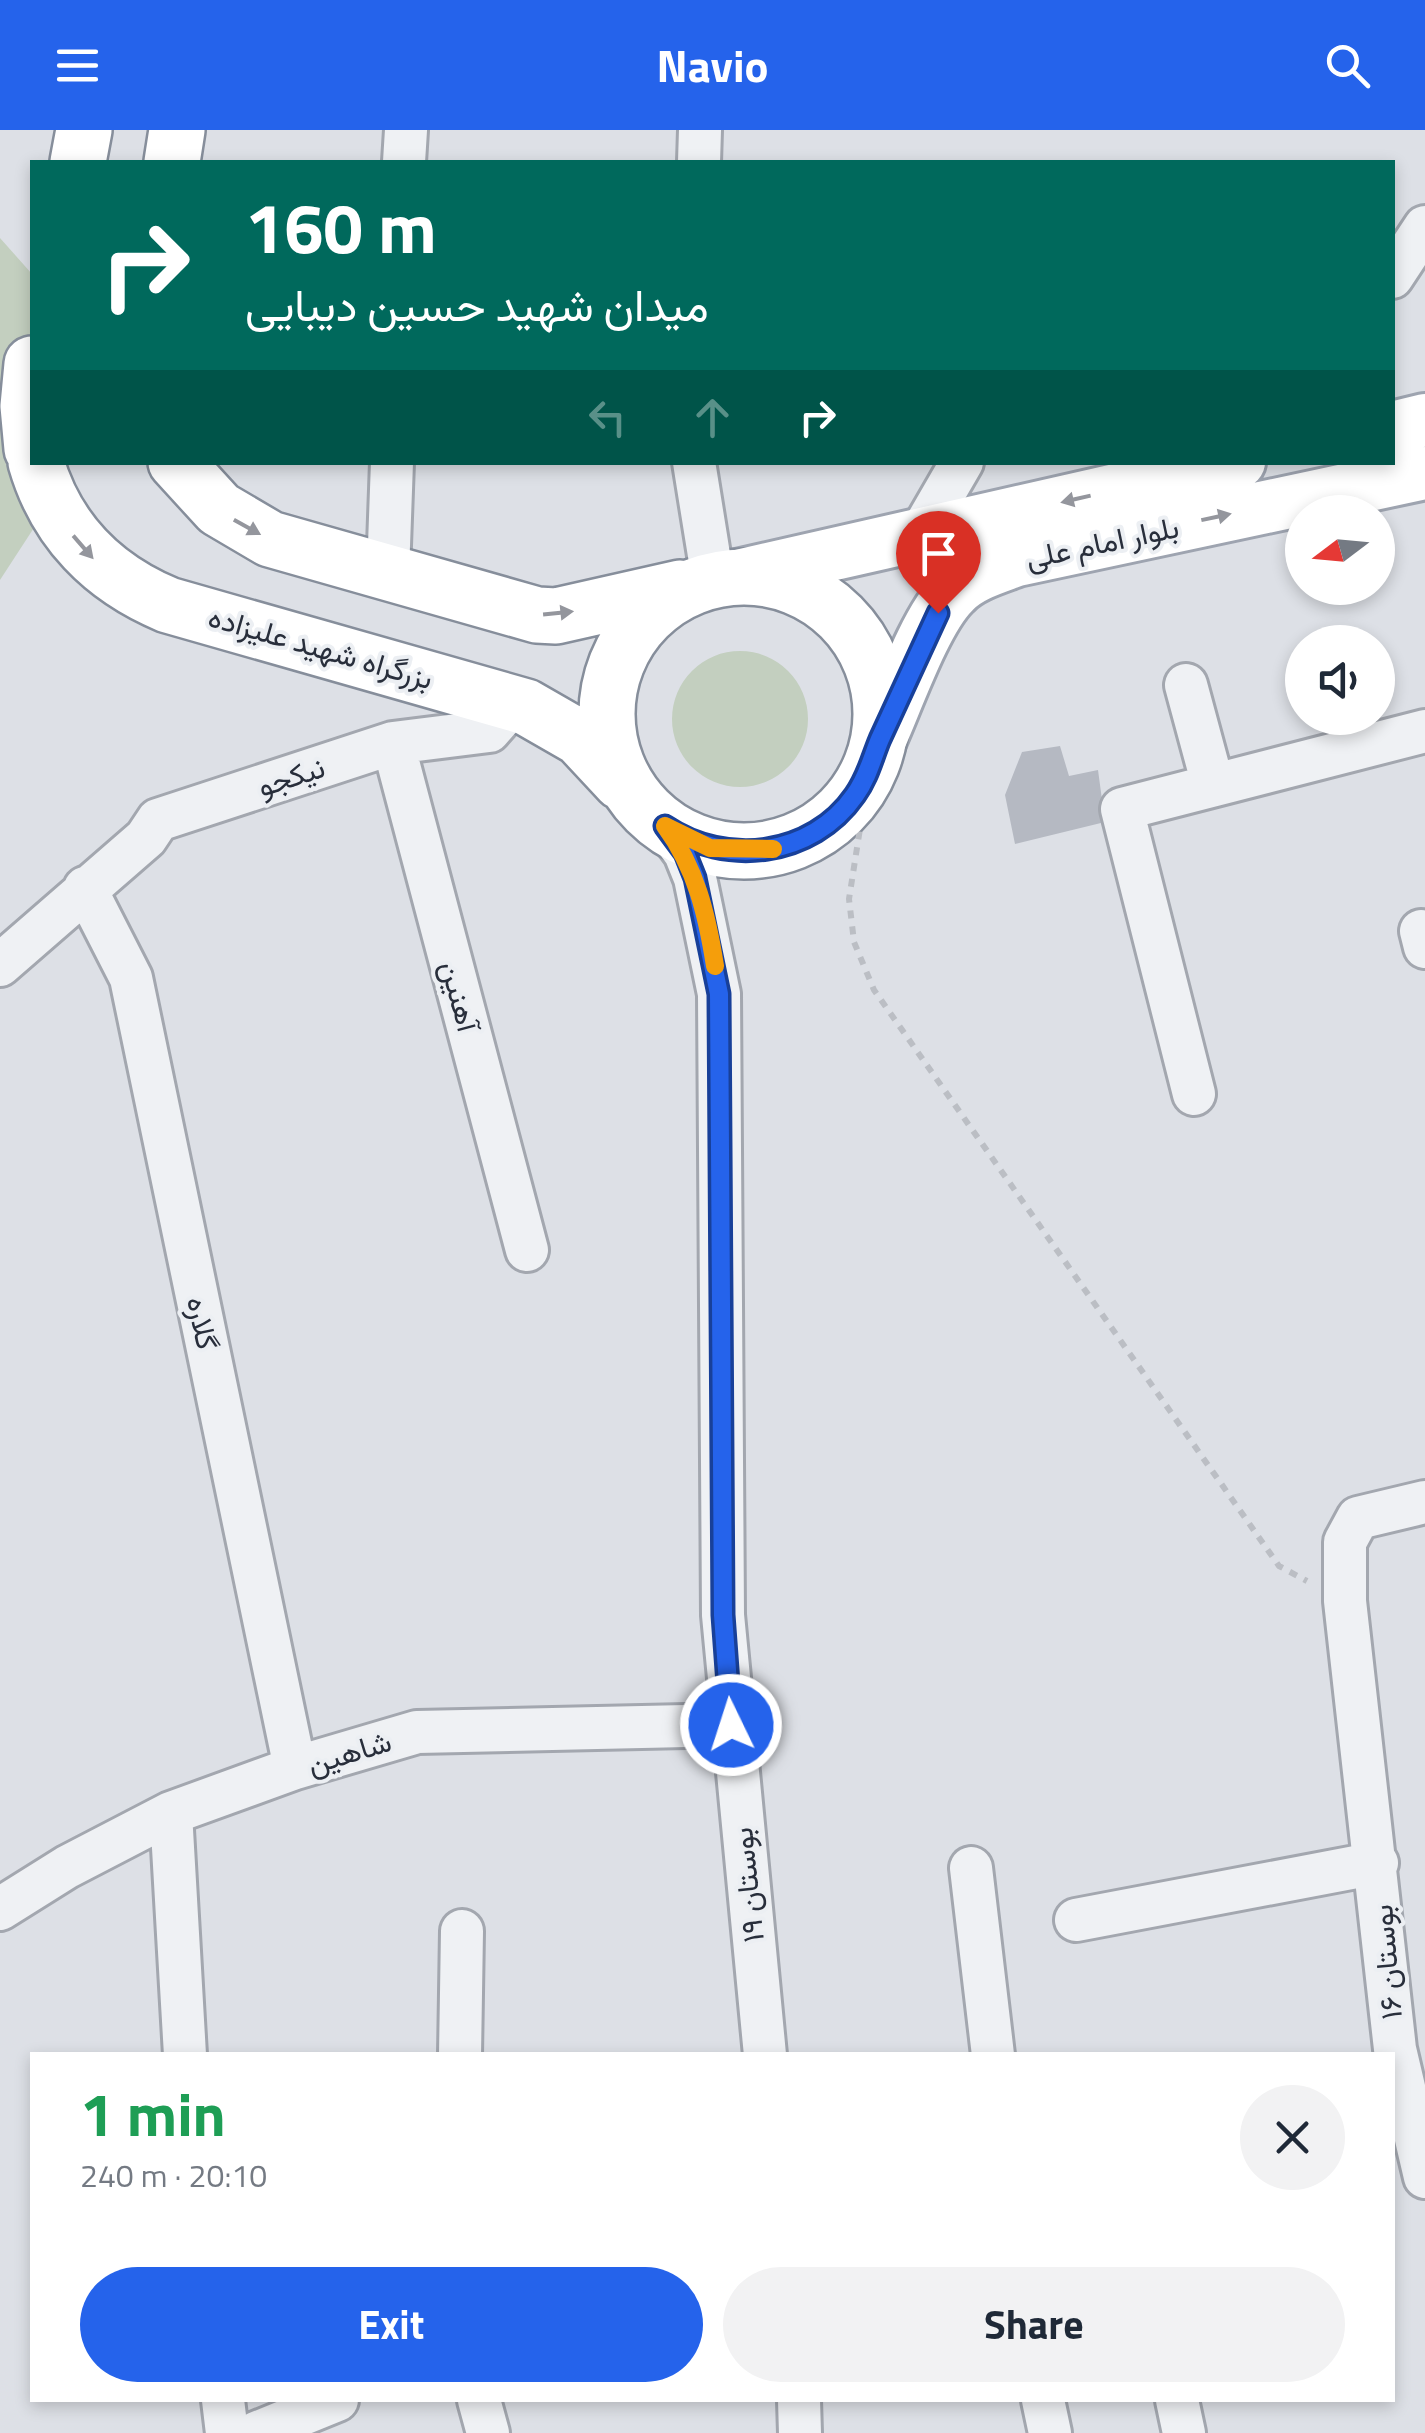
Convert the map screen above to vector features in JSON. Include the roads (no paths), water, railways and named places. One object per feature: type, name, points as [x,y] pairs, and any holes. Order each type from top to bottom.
[{"type":"highway","points":[[78,160],[84,130]]},
{"type":"highway","points":[[172,160],[176,130]]},
{"type":"highway","points":[[30,385],[30,428]]},
{"type":"highway","name":"بزرگراه شهید علیزاده","points":[[37,465],[56,512],[79,544],[108,572],[141,593],[178,608],[508,700],[580,738],[651,813]]},
{"type":"highway","points":[[178,465],[204,496],[252,530],[388,573],[546,616],[717,580],[790,584],[816,597],[848,625],[876,675],[881,717],[873,759],[830,822],[785,846],[748,852],[698,844],[651,813],[610,744],[607,706],[615,667],[645,619],[666,600],[717,580]]},
{"type":"main road","points":[[1395,427],[1425,420]]},
{"type":"main road","name":"بلوار امام علی","points":[[717,580],[918,538],[1226,465]]},
{"type":"main road","name":"بلوار امام علی","points":[[873,759],[938,613],[954,591],[979,575],[1017,560],[1425,472]]},
{"type":"street","points":[[404,160],[406,130]]},
{"type":"street","points":[[699,160],[700,130]]},
{"type":"street","points":[[1395,272],[1425,227]]},
{"type":"street","points":[[388,573],[392,465]]},
{"type":"street","points":[[695,465],[717,580]]},
{"type":"street","points":[[918,538],[960,465]]},
{"type":"street","points":[[1186,685],[1212,785]]},
{"type":"street","name":"نیکجو","points":[[0,965],[146,838],[158,820],[393,743],[489,731],[504,714],[508,700]]},
{"type":"street","points":[[1194,1094],[1122,808],[1425,731]]},
{"type":"street","name":"آهنین","points":[[393,743],[526,1250]]},
{"type":"street","name":"بوستان ۱۹","points":[[651,813],[685,853],[695,878],[719,994],[723,1615],[765,2052]]},
{"type":"street","name":"گلاره","points":[[85,888],[131,978],[296,1768]]},
{"type":"street","name":"بوستان ۱۶","points":[[1385,2052],[1377,1862],[1345,1602],[1346,1542],[1358,1518],[1425,1502]]},
{"type":"street","name":"شاهین","points":[[0,1909],[67,1867],[171,1813],[296,1768],[417,1732],[731,1725]]},
{"type":"street","points":[[171,1813],[186,2052]]},
{"type":"street","points":[[1076,1920],[1377,1862]]},
{"type":"street","points":[[970,1868],[993,2052]]},
{"type":"street","points":[[460,2052],[462,1931]]},
{"type":"street","name":"بوستان ۱۶","points":[[1395,2083],[1425,2177]]},
{"type":"street","points":[[223,2402],[227,2433]]},
{"type":"street","points":[[256,2433],[332,2402]]},
{"type":"street","points":[[480,2402],[488,2433]]},
{"type":"street","points":[[798,2402],[800,2433]]},
{"type":"street","points":[[1043,2402],[1050,2433]]},
{"type":"street","points":[[1177,2402],[1184,2433]]}]
